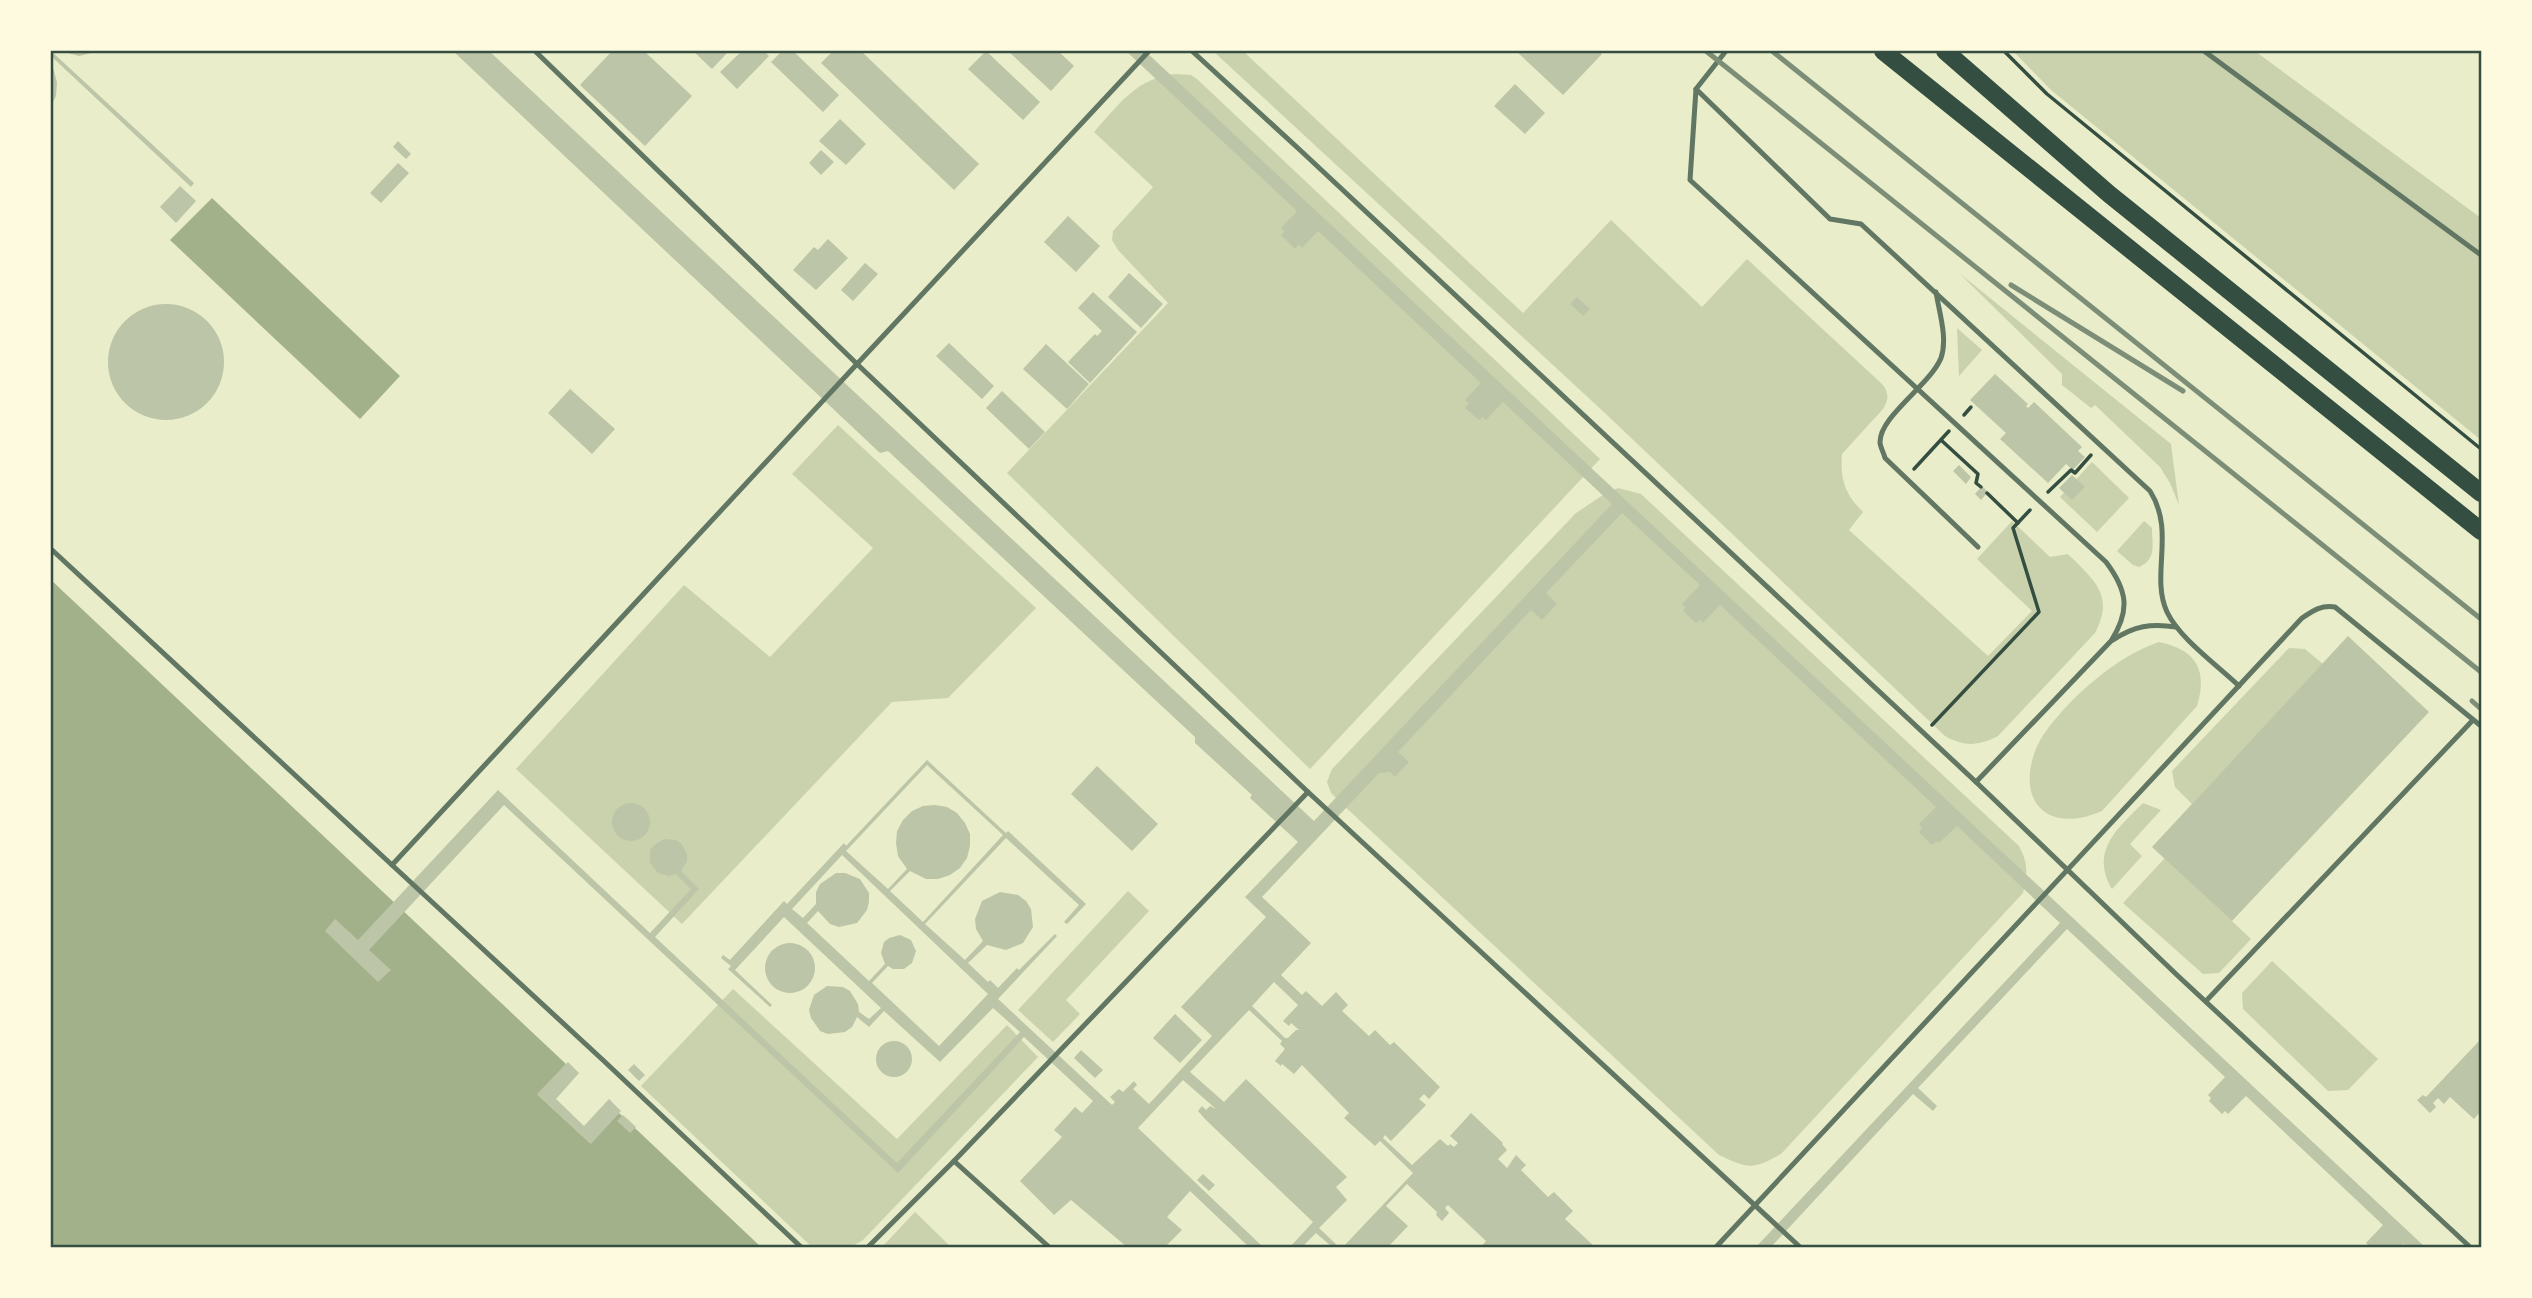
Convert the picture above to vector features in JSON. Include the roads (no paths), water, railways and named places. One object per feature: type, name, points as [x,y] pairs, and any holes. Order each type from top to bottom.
[{"type":"main road","points":[[1883,51],[2481,531]]},
{"type":"main road","points":[[1945,51],[2109,194],[2481,493]]},
{"type":"lane","points":[[535,51],[857,364],[1308,792],[1800,1247]]},
{"type":"lane","points":[[392,865],[1149,51]]},
{"type":"lane","points":[[1192,51],[2470,1247]]},
{"type":"lane","points":[[1726,51],[1696,89],[1690,180],[2004,466],[2106,562],[2119,579],[2125,609],[2119,628],[2111,641],[1976,782]]},
{"type":"lane","points":[[2204,51],[2481,255]]},
{"type":"lane","points":[[1696,89],[1830,219],[1861,223],[2150,491],[2159,505],[2162,524],[2162,595],[2166,611],[2176,627],[2239,686]]},
{"type":"lane","points":[[1936,292],[1944,342],[1941,357],[1933,372],[1883,428],[1880,444],[1885,458],[1978,547]]},
{"type":"lane","points":[[51,549],[801,1247]]},
{"type":"lane","points":[[1716,1247],[2302,618],[2324,606],[2335,607],[2481,726]]},
{"type":"lane","points":[[2111,641],[2143,625],[2176,627]]},
{"type":"lane","points":[[2206,1001],[2473,720]]},
{"type":"lane","points":[[868,1247],[1308,792]]},
{"type":"lane","points":[[954,1161],[1049,1247]]},
{"type":"railway","points":[[1706,51],[2481,672]]},
{"type":"railway","points":[[1772,51],[2481,619]]},
{"type":"railway","points":[[2011,285],[2183,391]]},
{"type":"railway","points":[[2472,701],[2481,709]]}]
